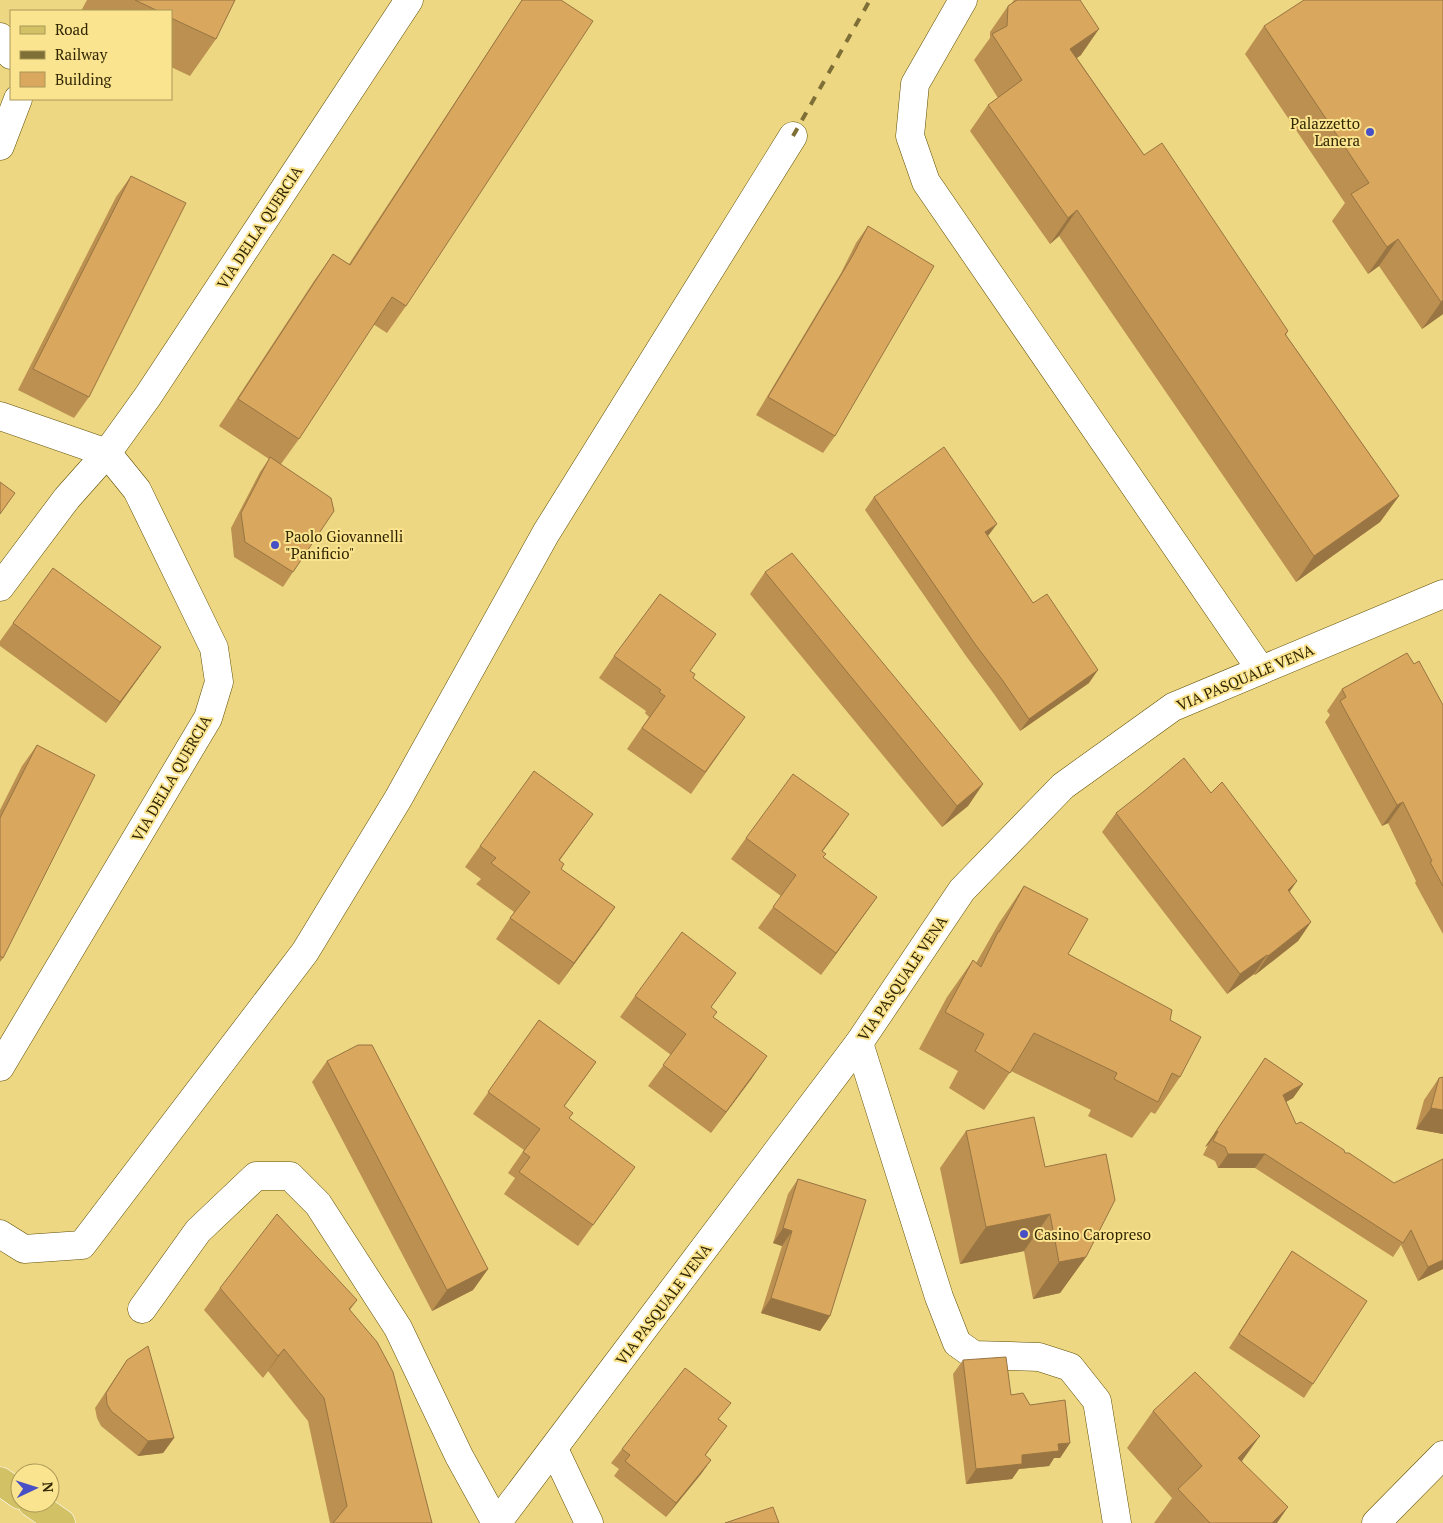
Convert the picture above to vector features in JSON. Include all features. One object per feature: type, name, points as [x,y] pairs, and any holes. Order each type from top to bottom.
[{"type":"main road","points":[[46,1513],[61,1523]]},
{"type":"street","name":"VIA DELLA QUERCIA","points":[[0,1067],[208,718],[219,682],[214,648],[136,490],[107,453],[148,396],[409,0]]},
{"type":"street","points":[[963,0],[915,84],[910,136],[926,182],[1260,670]]},
{"type":"street","points":[[0,37],[6,43],[10,53]]},
{"type":"street","points":[[0,146],[18,100]]},
{"type":"street","points":[[0,1234],[24,1249],[82,1245],[305,952],[398,799],[546,533],[793,136]]},
{"type":"street","points":[[0,416],[107,453],[67,498],[0,587]]},
{"type":"street","name":"VIA PASQUALE VENA","points":[[497,1523],[859,1042],[962,890],[1063,786],[1173,706],[1443,594]]},
{"type":"street","points":[[859,1042],[938,1296],[957,1343],[974,1355],[1040,1357],[1070,1367],[1097,1401],[1117,1523]]},
{"type":"street","points":[[142,1309],[198,1231],[256,1176],[290,1176],[318,1204],[398,1328],[459,1456],[497,1523]]},
{"type":"street","points":[[554,1449],[589,1523]]},
{"type":"street","points":[[1376,1523],[1443,1455]]},
{"type":"building","points":[[135,0],[235,0],[216,39],[172,18],[172,10],[156,10]]},
{"type":"building","points":[[522,0],[561,0],[593,21],[406,306],[392,297],[299,439],[238,399],[333,254],[350,265]]},
{"type":"building","points":[[1017,0],[1080,0],[1099,29],[1070,49],[1144,155],[1162,143],[1288,331],[1285,334],[1399,496],[1314,556],[1077,210],[1068,218],[988,105],[1022,80],[992,34],[1007,26],[1008,6]]},
{"type":"building","name":"Palazzetto Lanera","points":[[1304,0],[1443,0],[1443,300],[1441,302],[1398,239],[1387,247],[1351,194],[1369,183],[1264,26]]},
{"type":"building","points":[[131,176],[186,203],[89,397],[33,369]]},
{"type":"building","points":[[868,226],[934,266],[835,436],[768,397],[853,255]]},
{"type":"building","points":[[944,447],[997,524],[985,532],[1033,603],[1047,594],[1098,670],[1029,719],[874,497]]},
{"type":"building","points":[[270,457],[331,498],[334,511],[293,572],[245,542],[241,513]]},
{"type":"building","points":[[0,482],[15,493],[0,514]]},
{"type":"building","points":[[792,553],[983,784],[957,806],[765,572]]},
{"type":"building","points":[[53,568],[161,647],[120,702],[13,623]]},
{"type":"building","points":[[660,594],[716,634],[690,671],[695,674],[693,678],[745,717],[705,772],[642,728],[665,696],[659,692],[661,690],[614,656]]},
{"type":"building","points":[[1407,653],[1414,664],[1419,661],[1443,705],[1443,886],[1403,802],[1397,805],[1340,701],[1346,697],[1342,689]]},
{"type":"building","points":[[37,745],[95,775],[3,958],[0,956],[0,818]]},
{"type":"building","points":[[1184,758],[1211,793],[1222,782],[1297,881],[1288,890],[1311,922],[1268,956],[1240,974],[1116,813]]},
{"type":"building","points":[[534,771],[593,814],[559,860],[564,864],[561,869],[615,907],[574,963],[510,918],[530,892],[491,863],[496,858],[480,846]]},
{"type":"building","points":[[793,774],[849,814],[822,851],[826,854],[823,857],[877,897],[836,953],[773,907],[796,875],[746,838]]},
{"type":"building","points":[[1024,886],[1088,919],[1068,954],[1172,1010],[1170,1020],[1201,1037],[1180,1077],[1172,1073],[1158,1102],[1114,1079],[1117,1073],[1034,1033],[1010,1073],[975,1051],[984,1034],[945,1012],[973,960],[981,967]]},
{"type":"building","points":[[682,932],[736,973],[711,1007],[717,1012],[713,1017],[767,1056],[726,1112],[663,1065],[686,1034],[635,996]]},
{"type":"building","points":[[539,1020],[596,1062],[564,1106],[573,1113],[569,1118],[635,1167],[593,1225],[519,1172],[530,1157],[523,1152],[540,1129],[488,1092]]},
{"type":"building","points":[[358,1045],[372,1045],[488,1269],[447,1290],[327,1061]]},
{"type":"building","points":[[1265,1058],[1303,1084],[1283,1095],[1296,1124],[1301,1122],[1344,1150],[1345,1153],[1349,1153],[1394,1183],[1443,1159],[1443,1260],[1428,1267],[1411,1230],[1403,1243],[1265,1154],[1228,1154],[1225,1147],[1213,1141],[1218,1131],[1215,1133]]},
{"type":"building","points":[[1443,1077],[1443,1110],[1431,1108],[1439,1078]]},
{"type":"building","points":[[1034,1117],[1045,1167],[1106,1154],[1115,1200],[1086,1257],[1059,1262],[1050,1214],[986,1227],[966,1131]]},
{"type":"building","points":[[798,1179],[866,1200],[830,1316],[771,1298],[792,1231],[783,1228]]},
{"type":"building","points":[[277,1214],[357,1300],[349,1309],[377,1342],[393,1372],[432,1523],[333,1523],[347,1506],[324,1398],[284,1349],[278,1356],[220,1288]]},
{"type":"building","points":[[1292,1251],[1367,1301],[1313,1384],[1239,1334]]},
{"type":"building","points":[[148,1346],[174,1438],[148,1441],[111,1411],[107,1404],[106,1393],[127,1360]]},
{"type":"building","points":[[1006,1357],[1011,1395],[1023,1393],[1030,1405],[1065,1400],[1070,1443],[1058,1444],[1059,1451],[1022,1455],[1022,1464],[976,1469],[963,1360]]},
{"type":"building","points":[[685,1368],[731,1403],[718,1419],[727,1426],[705,1455],[711,1460],[676,1503],[625,1461],[630,1455],[622,1449]]},
{"type":"building","points":[[1195,1372],[1260,1436],[1238,1458],[1288,1507],[1272,1523],[1210,1523],[1178,1489],[1202,1466],[1153,1411]]},
{"type":"building","points":[[773,1507],[779,1523],[725,1523]]},
{"type":"railway","points":[[793,136],[870,0]]},
{"type":"place","name":"Palazzetto Lanera","points":[[1370,132]]},
{"type":"place","name":"Paolo Giovannelli \"Panificio\"","points":[[275,545]]},
{"type":"place","name":"Casino Caropreso","points":[[1024,1234]]}]
